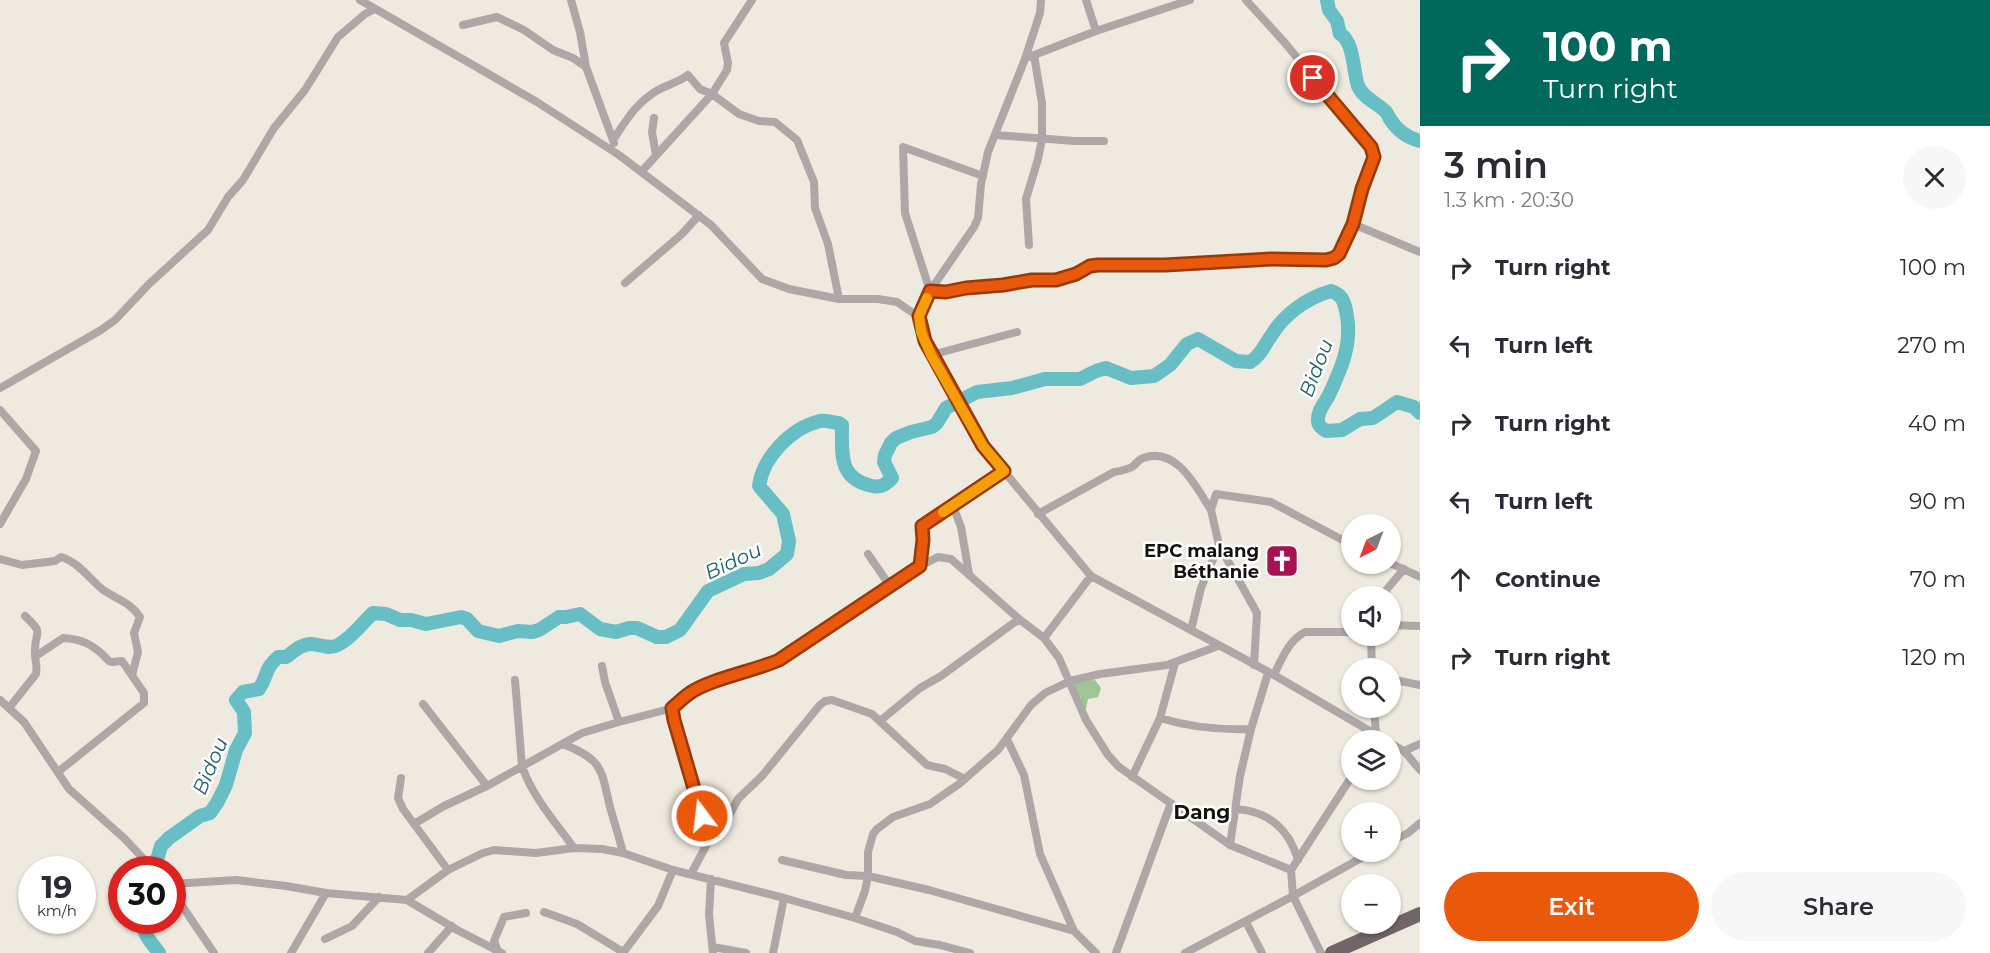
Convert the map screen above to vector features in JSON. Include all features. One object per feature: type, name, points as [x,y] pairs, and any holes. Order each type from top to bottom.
[{"type":"highway","points":[[1332,953],[1420,914]]},
{"type":"street","points":[[360,0],[537,102],[619,155],[721,234],[762,279],[789,289],[839,299],[878,299],[897,302],[919,316]]},
{"type":"street","points":[[571,0],[586,67],[619,155]]},
{"type":"street","points":[[642,171],[712,94],[727,70],[724,43],[752,0]]},
{"type":"street","points":[[1041,0],[1040,13],[1025,59],[988,152],[978,218],[930,291],[919,316],[921,332],[931,355],[983,446],[1091,576],[1254,664],[1361,730]]},
{"type":"street","points":[[1086,0],[1096,31]]},
{"type":"street","points":[[1025,59],[1096,31],[1190,0]]},
{"type":"street","points":[[930,291],[946,292],[1032,280],[1056,280],[1098,265],[1165,265],[1271,259],[1326,260],[1339,254],[1353,224],[1362,189],[1374,157],[1371,147],[1285,43],[1246,0]]},
{"type":"street","points":[[0,388],[115,320],[208,230],[228,197],[243,180],[274,128],[305,90],[338,36],[365,14],[375,9]]},
{"type":"street","points":[[463,25],[497,17],[524,30],[553,50],[573,58],[586,67]]},
{"type":"street","points":[[1029,245],[1026,199],[1042,139],[1042,103],[1034,55]]},
{"type":"street","points":[[613,140],[636,106],[660,88],[677,83],[686,76],[689,76],[700,89],[712,94],[745,117],[775,122],[798,140],[813,182],[815,208],[828,244],[839,299]]},
{"type":"street","points":[[654,118],[652,132],[656,155]]},
{"type":"street","points":[[995,135],[1104,141]]},
{"type":"street","points":[[930,291],[905,213],[903,147],[983,176]]},
{"type":"street","points":[[625,283],[682,234],[699,215]]},
{"type":"street","points":[[1353,224],[1420,252]]},
{"type":"street","points":[[931,355],[1017,332]]},
{"type":"street","points":[[0,410],[36,451],[26,479],[0,524]]},
{"type":"street","points":[[1038,514],[1114,472],[1127,469],[1140,459],[1166,458],[1177,464],[1212,510],[1220,544],[1257,613],[1254,664]]},
{"type":"street","points":[[920,566],[922,526],[1004,471]]},
{"type":"street","points":[[1212,510],[1216,494],[1271,502],[1341,539]]},
{"type":"street","points":[[953,506],[960,527],[969,574]]},
{"type":"street","points":[[1191,630],[1202,588],[1220,544]]},
{"type":"street","points":[[868,554],[890,586]]},
{"type":"street","points":[[0,559],[22,565],[55,561],[61,557],[67,559],[84,571],[102,589],[128,603],[140,617],[134,633],[138,652],[132,675]]},
{"type":"street","points":[[414,824],[582,733],[672,708],[701,687],[779,660],[920,566],[943,557],[954,561],[969,574],[974,582],[1044,638],[1059,658],[1086,720],[1097,739],[1119,767],[1230,845],[1291,870]]},
{"type":"street","points":[[1401,568],[1420,577]]},
{"type":"street","points":[[1390,586],[1404,569]]},
{"type":"street","points":[[1044,638],[1091,576]]},
{"type":"street","points":[[9,708],[36,674],[34,651],[38,631],[25,616]]},
{"type":"street","points":[[880,721],[920,688],[1019,619]]},
{"type":"street","points":[[1401,625],[1420,626]]},
{"type":"street","points":[[1230,845],[1240,776],[1251,729],[1271,674],[1301,634],[1305,632],[1341,633]]},
{"type":"street","points":[[36,656],[58,640],[74,639],[93,646],[109,661],[122,661],[144,693],[144,703],[58,772]]},
{"type":"street","points":[[855,918],[868,876],[868,852],[873,834],[877,829],[893,817],[930,804],[965,779],[993,755],[1031,705],[1045,693],[1070,681],[1111,672],[1175,663],[1218,646]]},
{"type":"street","points":[[1132,777],[1160,718],[1175,663]]},
{"type":"street","points":[[602,666],[619,722]]},
{"type":"street","points":[[515,680],[522,766],[526,779],[574,848]]},
{"type":"street","points":[[1401,681],[1420,685]]},
{"type":"street","points":[[0,700],[24,722],[74,795],[140,856]]},
{"type":"street","points":[[691,874],[707,844],[742,795],[762,776],[825,701],[832,700],[874,715],[927,765],[945,769],[965,779]]},
{"type":"street","points":[[423,704],[487,786]]},
{"type":"street","points":[[672,708],[702,816],[707,844]]},
{"type":"street","points":[[1160,718],[1184,725],[1251,729]]},
{"type":"street","points":[[1007,739],[1024,776],[1040,854],[1074,931],[1096,953]]},
{"type":"street","points":[[563,744],[584,752],[601,771],[606,781],[623,853]]},
{"type":"street","points":[[1404,751],[1420,744]]},
{"type":"street","points":[[1401,749],[1420,770]]},
{"type":"street","points":[[401,778],[398,798],[448,870]]},
{"type":"street","points":[[1321,953],[1293,896],[1291,870],[1344,790]]},
{"type":"street","points":[[1116,953],[1171,803]]},
{"type":"street","points":[[1236,809],[1258,812],[1279,826],[1294,845],[1298,860]]},
{"type":"street","points":[[1401,836],[1420,824]]},
{"type":"street","points":[[407,900],[448,870],[468,859],[494,850],[536,853],[574,848],[602,849],[855,918],[897,932],[915,941],[970,953]]},
{"type":"street","points":[[782,860],[846,875],[868,876],[929,890],[1074,931]]},
{"type":"street","points":[[1185,953],[1354,862]]},
{"type":"street","points":[[544,912],[577,924],[623,952],[658,906],[673,870]]},
{"type":"street","points":[[711,879],[709,915],[713,950],[746,953]]},
{"type":"street","points":[[186,883],[236,880],[326,893],[407,900],[499,951]]},
{"type":"street","points":[[291,953],[326,893]]},
{"type":"street","points":[[326,939],[352,926],[379,897]]},
{"type":"street","points":[[773,953],[784,898]]},
{"type":"street","points":[[186,912],[214,953]]},
{"type":"street","points":[[499,951],[494,941],[504,917],[526,913]]},
{"type":"street","points":[[1246,921],[1262,953]]},
{"type":"street","points":[[428,953],[452,926]]},
{"type":"green space","points":[[1095,680],[1101,688],[1098,697],[1088,699],[1086,709],[1081,708],[1081,697],[1073,684],[1079,681]]},
{"type":"waterway","points":[[1327,0],[1329,10],[1337,21],[1340,34],[1345,38],[1351,50],[1360,90],[1386,112],[1399,130],[1420,141]]},
{"type":"waterway","name":"Bidou","points":[[158,856],[161,846],[169,838],[200,816],[210,813],[217,803],[226,785],[236,750],[245,733],[244,712],[236,700],[243,692],[259,689],[268,669],[278,657],[286,657],[307,644],[331,647],[338,645],[353,634],[373,613],[426,624],[461,617],[467,619],[478,631],[499,636],[518,631],[532,632],[559,617],[580,614],[600,629],[616,632],[637,628],[657,637],[666,637],[680,630],[708,591],[744,574],[759,573],[769,569],[787,554],[789,541],[783,514],[759,486],[766,465],[780,445],[809,425],[822,421],[842,425],[844,463],[848,471],[861,483],[881,486],[892,478],[884,462],[885,455],[896,438],[932,427],[946,408],[977,392],[1012,388],[1045,379],[1080,379],[1106,368],[1131,378],[1154,376],[1170,365],[1187,344],[1198,339],[1236,361],[1250,362],[1260,354],[1276,328],[1289,314],[1313,298],[1331,291],[1339,295],[1344,304],[1348,337],[1341,366],[1319,414],[1319,426],[1326,431],[1342,430],[1360,419],[1373,418],[1397,402],[1414,407],[1420,413]]},
{"type":"waterway","name":"Bidou","points":[[146,934],[159,953]]},
{"type":"slow traffic","points":[[927,298],[919,316],[921,332],[931,355],[983,446],[1004,471],[943,512]]},
{"type":"place","name":"EPC malang Béthanie","points":[[1282,561]]},
{"type":"district","name":"Dang","points":[[1202,812]]},
{"type":"route","points":[[702,816],[672,708],[701,687],[779,660],[920,566],[922,526],[1004,471],[983,446],[958,399],[940,372],[921,332],[919,316],[930,291],[941,293],[1032,280],[1056,280],[1098,265],[1165,265],[1334,258],[1339,254],[1353,224],[1362,189],[1374,157],[1371,147],[1313,78]]}]
